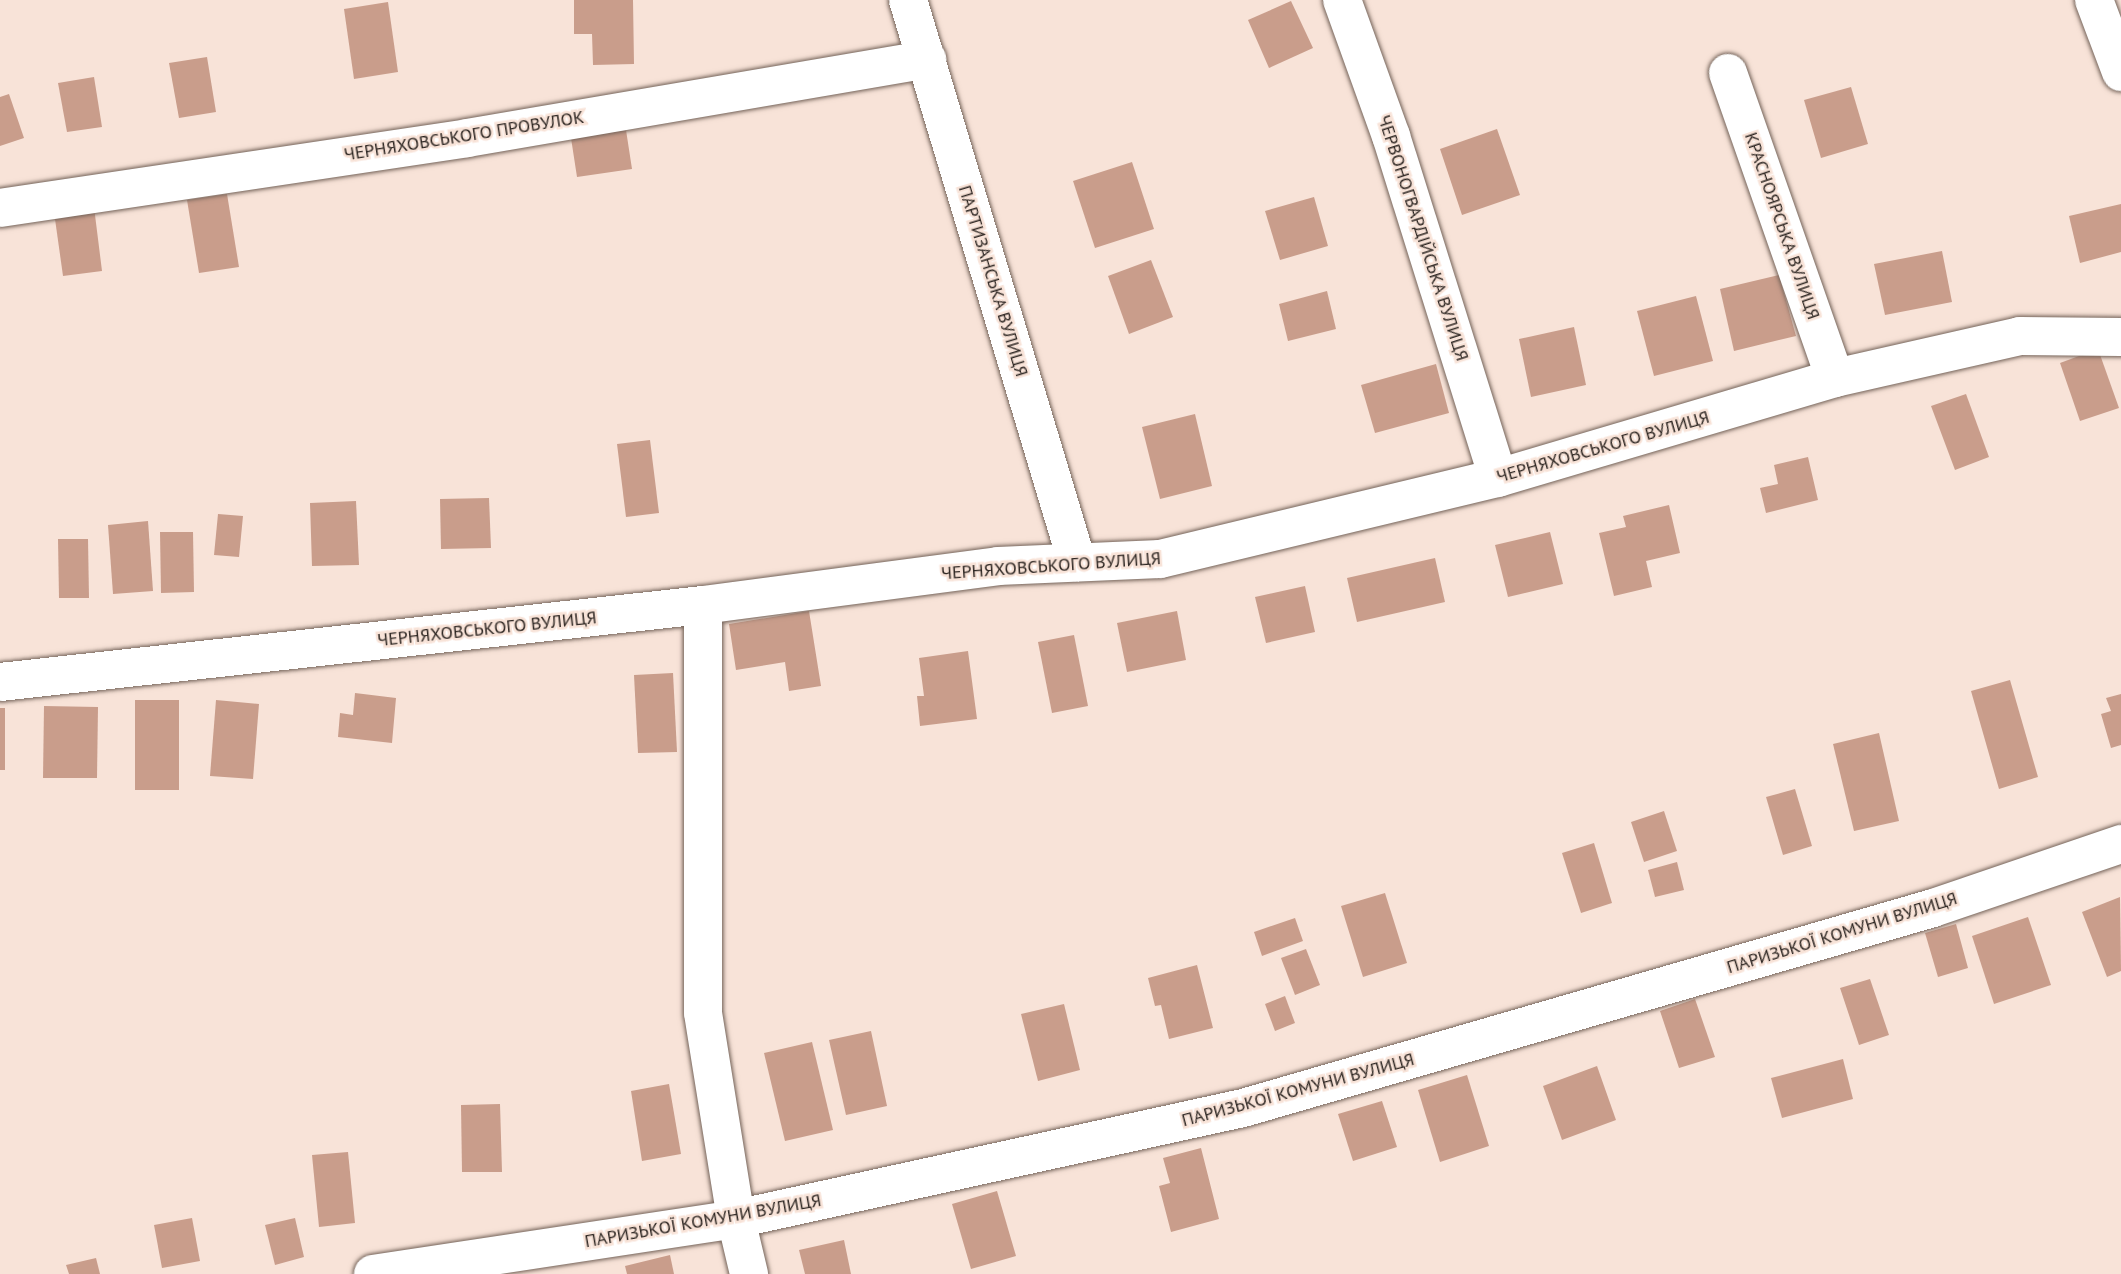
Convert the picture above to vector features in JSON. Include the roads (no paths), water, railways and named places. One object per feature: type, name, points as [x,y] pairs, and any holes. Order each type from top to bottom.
[{"type":"street","name":"ПАРТИЗАНСЬКА ВУЛИЦЯ","points":[[908,0],[1077,562]]},
{"type":"street","name":"ЧЕРВОНОГВАРДІЙСЬКА ВУЛИЦЯ","points":[[1342,0],[1391,136],[1498,478]]},
{"type":"street","points":[[2094,0],[2121,72]]},
{"type":"street","name":"ЧЕРНЯХОВСЬКОГО ПРОВУЛОК","points":[[0,208],[467,138],[926,59]]},
{"type":"street","name":"КРАСНОЯРСЬКА ВУЛИЦЯ","points":[[1728,73],[1835,378]]},
{"type":"street","name":"ЧЕРНЯХОВСЬКОГО ВУЛИЦЯ","points":[[0,682],[703,605],[998,566],[1160,559],[1498,478],[1835,378],[2020,336],[2121,337]]},
{"type":"street","points":[[703,605],[703,1013],[736,1219],[749,1274]]},
{"type":"street","name":"ПАРИЗЬКОЇ КОМУНИ ВУЛИЦЯ","points":[[373,1274],[736,1219],[1243,1108],[1933,908],[2121,844]]}]
